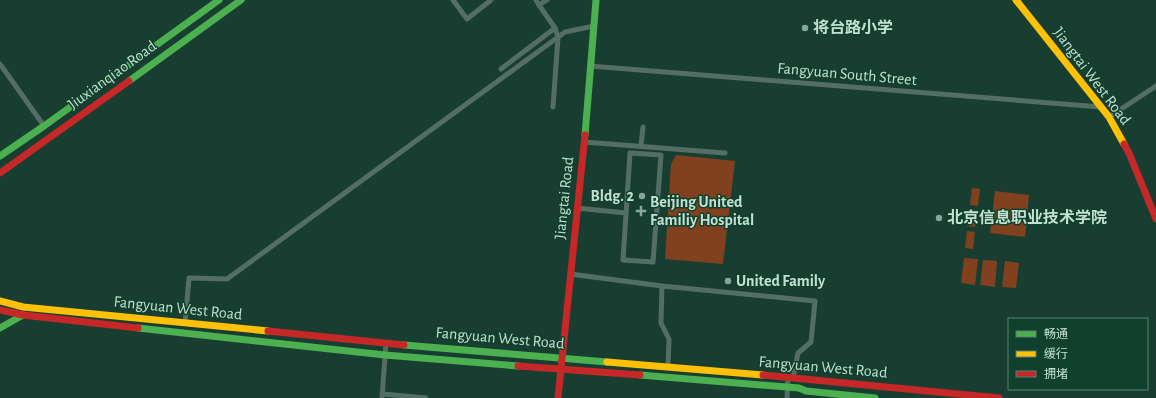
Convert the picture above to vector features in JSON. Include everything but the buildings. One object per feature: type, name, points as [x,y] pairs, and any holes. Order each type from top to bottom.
[{"type":"main road","name":"Jiuxianqiao Road","points":[[0,156],[44,126],[218,0]]},
{"type":"main road","name":"Jiuxianqiao Road","points":[[0,173],[241,0]]},
{"type":"main road","name":"Jiangtai Road","points":[[558,398],[584,142],[596,0]]},
{"type":"main road","name":"Jiangtai West Road","points":[[1016,0],[1109,117],[1129,153],[1156,219]]},
{"type":"main road","name":"Fangyuan West Road","points":[[0,301],[23,307],[386,343],[562,357],[999,398]]},
{"type":"main road","name":"Fangyuan West Road","points":[[0,310],[23,315],[385,355],[788,387],[799,388],[806,391],[875,398]]},
{"type":"main road","points":[[0,328],[23,315]]},
{"type":"street","points":[[453,0],[467,19],[491,0]]},
{"type":"street","points":[[536,0],[555,28],[558,37],[553,106]]},
{"type":"street","points":[[539,5],[547,0]]},
{"type":"street","points":[[186,323],[189,278],[227,279],[565,32],[594,26]]},
{"type":"street","points":[[501,69],[555,28]]},
{"type":"street","points":[[0,64],[44,126]]},
{"type":"street","name":"Fangyuan South Street","points":[[590,66],[1102,107]]},
{"type":"street","points":[[1109,117],[1156,86]]},
{"type":"street","points":[[641,146],[643,127]]},
{"type":"street","points":[[584,142],[725,153]]},
{"type":"street","points":[[630,153],[660,155],[653,262],[623,260],[626,214],[630,153]]},
{"type":"street","points":[[577,208],[626,214]]},
{"type":"street","points":[[570,274],[662,286],[815,301],[811,342],[798,353],[788,387],[787,398]]},
{"type":"street","points":[[662,286],[661,323],[669,339],[668,367]]},
{"type":"street","points":[[386,343],[382,396],[426,398]]},
{"type":"shaded area","points":[[676,155],[735,161],[723,264],[665,259],[671,164]]},
{"type":"shaded area","points":[[972,188],[980,189],[978,206],[970,205]]},
{"type":"shaded area","points":[[995,191],[1029,195],[1025,237],[990,233]]},
{"type":"shaded area","points":[[969,209],[977,210],[975,227],[967,226]]},
{"type":"shaded area","points":[[967,231],[975,232],[973,249],[965,248]]},
{"type":"shaded area","points":[[964,258],[978,259],[975,285],[961,283]]},
{"type":"shaded area","points":[[983,260],[997,261],[995,287],[980,285]]},
{"type":"shaded area","points":[[1005,261],[1019,263],[1016,288],[1002,287]]},
{"type":"traffic: fast","points":[[0,156],[219,0]]},
{"type":"traffic: fast","points":[[129,81],[241,0]]},
{"type":"traffic: fast","points":[[585,135],[596,0]]},
{"type":"traffic: fast","points":[[0,328],[23,315]]},
{"type":"traffic: fast","points":[[138,328],[385,355],[518,366]]},
{"type":"traffic: fast","points":[[404,345],[607,362]]},
{"type":"traffic: fast","points":[[640,375],[799,388],[806,391],[875,398]]},
{"type":"traffic: slow","points":[[1016,0],[1109,117],[1124,144]]},
{"type":"traffic: slow","points":[[0,301],[23,307],[268,331]]},
{"type":"traffic: slow","points":[[607,362],[763,375]]},
{"type":"traffic: jam","points":[[0,173],[129,81]]},
{"type":"traffic: jam","points":[[558,398],[585,135]]},
{"type":"traffic: jam","points":[[1124,144],[1156,219]]},
{"type":"traffic: jam","points":[[0,310],[23,315],[138,328]]},
{"type":"traffic: jam","points":[[268,331],[404,345]]},
{"type":"traffic: jam","points":[[518,366],[640,375]]},
{"type":"traffic: jam","points":[[763,375],[999,398]]},
{"type":"place","name":"将台路小学","points":[[805,28]]},
{"type":"place","name":"Bldg. 2","points":[[642,196]]},
{"type":"place","name":"Beijing United Familiy Hospital","points":[[641,211]]},
{"type":"place","name":"北京信息职业技术学院","points":[[939,218]]},
{"type":"place","name":"United Family","points":[[728,281]]}]
